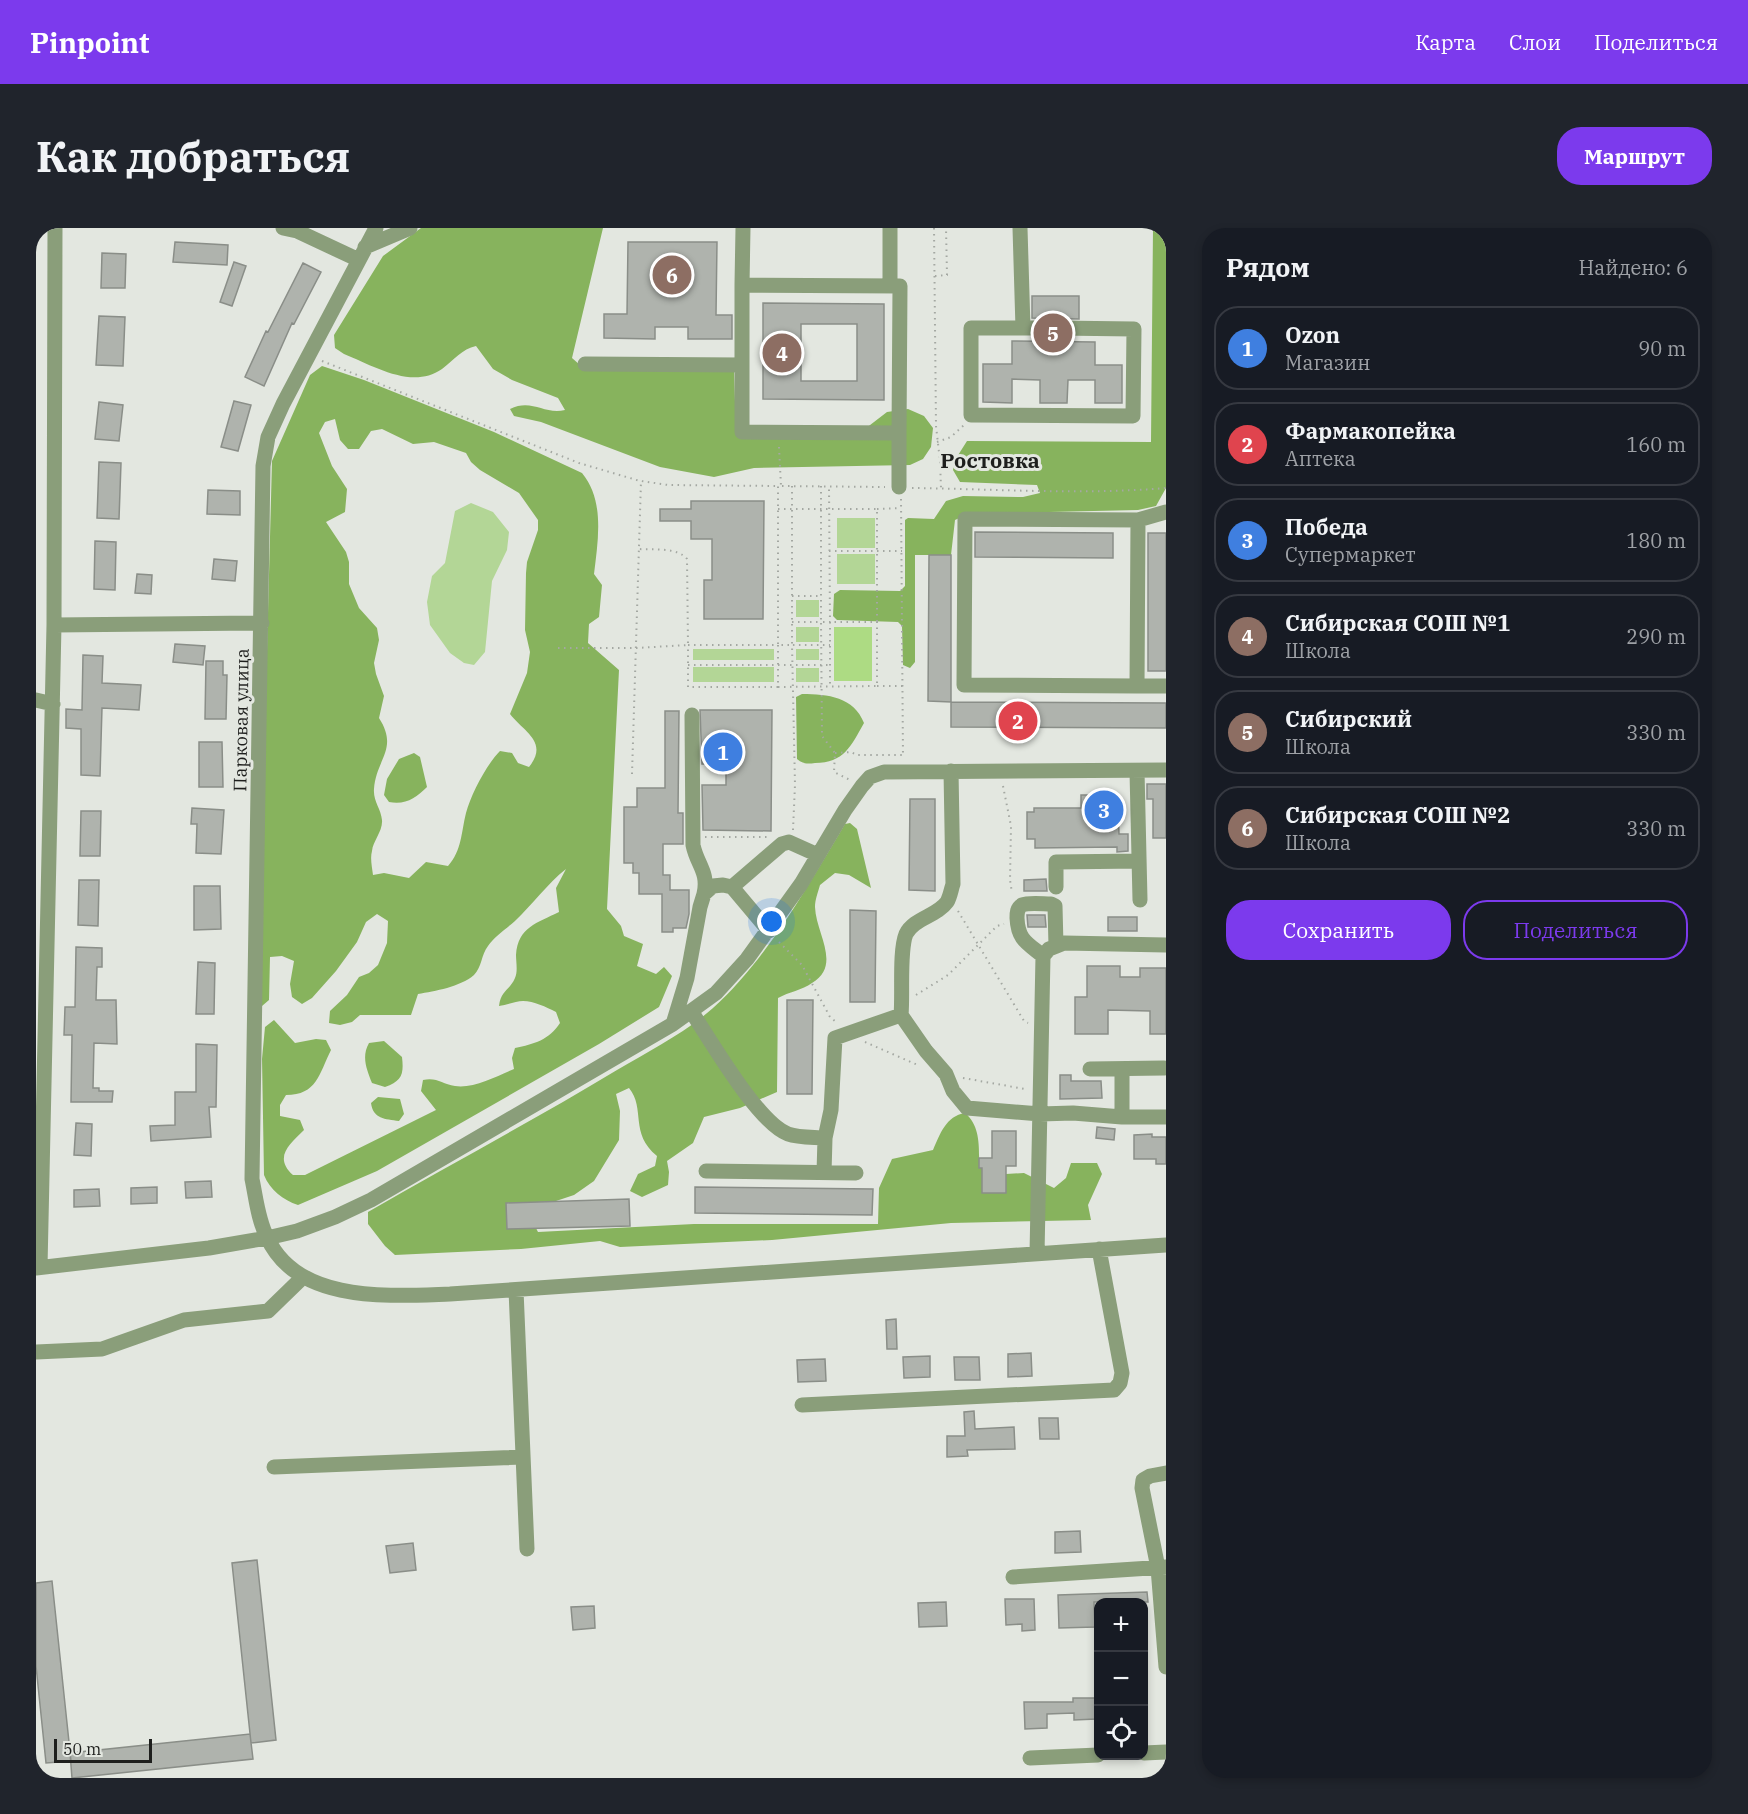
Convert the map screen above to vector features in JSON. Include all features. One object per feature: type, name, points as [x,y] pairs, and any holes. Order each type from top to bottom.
[{"type":"street","points":[[55,228],[53,704],[38,1267],[209,1248],[297,1231],[335,1217],[371,1200],[673,1024],[716,993],[747,959],[769,931],[870,777],[884,772],[1166,770]]},
{"type":"street","points":[[284,228],[362,254],[410,228]]},
{"type":"street","name":"Парковая улица","points":[[303,1277],[285,1263],[267,1238],[252,1179],[263,466],[268,437],[283,404],[376,228]]},
{"type":"street","points":[[743,228],[742,432],[899,433]]},
{"type":"street","points":[[890,228],[890,286]]},
{"type":"street","points":[[1020,228],[1023,328]]},
{"type":"street","points":[[742,285],[900,286],[900,487]]},
{"type":"street","points":[[971,328],[1023,328],[1134,329],[1133,416],[971,415],[971,328]]},
{"type":"street","points":[[585,364],[742,365]]},
{"type":"street","points":[[1166,512],[1138,520],[965,519],[964,685],[1166,686]]},
{"type":"street","points":[[1137,686],[1138,520]]},
{"type":"street","points":[[54,625],[262,623]]},
{"type":"street","points":[[36,700],[53,704]]},
{"type":"street","points":[[673,1024],[687,978],[706,876],[695,855],[693,837],[692,715]]},
{"type":"street","points":[[951,771],[952,884],[948,901],[938,911],[918,922],[907,934],[903,954],[902,1008],[926,1051],[946,1074],[953,1091],[967,1108],[1040,1114],[1166,1117]]},
{"type":"street","points":[[1137,771],[1140,900]]},
{"type":"street","points":[[732,887],[782,844],[789,842],[818,855]]},
{"type":"street","points":[[1056,887],[1056,862],[1139,861]]},
{"type":"street","points":[[704,894],[712,886],[732,887],[769,931]]},
{"type":"street","points":[[1042,956],[1020,938],[1017,931],[1019,906],[1051,904],[1055,906],[1056,946]]},
{"type":"street","points":[[1037,1254],[1042,956],[1049,949],[1064,943],[1166,945]]},
{"type":"street","points":[[824,1173],[825,1138],[831,1110],[835,1038],[902,1008]]},
{"type":"street","points":[[691,1011],[759,1112],[773,1126],[789,1134],[825,1138]]},
{"type":"street","points":[[1122,1068],[1122,1117]]},
{"type":"street","points":[[1090,1069],[1164,1068]]},
{"type":"street","points":[[705,1171],[856,1173]]},
{"type":"street","points":[[36,1352],[102,1349],[184,1320],[268,1311],[303,1277],[328,1287],[366,1295],[450,1294],[1166,1245]]},
{"type":"street","points":[[802,1405],[1114,1390],[1120,1383],[1122,1373],[1099,1249]]},
{"type":"street","points":[[516,1290],[527,1549]]},
{"type":"street","points":[[274,1467],[523,1457]]},
{"type":"street","points":[[1166,1473],[1143,1480],[1142,1488],[1162,1568],[1166,1667]]},
{"type":"street","points":[[1013,1577],[1162,1568]]},
{"type":"street","points":[[1148,1754],[1166,1752]]},
{"type":"street","points":[[1029,1758],[1094,1755]]},
{"type":"path","points":[[934,228],[937,442],[941,488]]},
{"type":"path","points":[[934,276],[947,275],[946,228]]},
{"type":"path","points":[[309,355],[579,463],[641,481],[668,484],[1072,491],[1129,491],[1166,488]]},
{"type":"path","points":[[937,442],[961,430],[971,415]]},
{"type":"path","points":[[778,687],[779,432]]},
{"type":"path","points":[[632,774],[641,481]]},
{"type":"path","points":[[792,486],[792,687],[795,785],[793,844]]},
{"type":"path","points":[[821,486],[822,736],[835,753],[834,772],[862,786]]},
{"type":"path","points":[[830,486],[830,686]]},
{"type":"path","points":[[900,487],[903,551],[903,772]]},
{"type":"path","points":[[778,509],[901,508]]},
{"type":"path","points":[[877,509],[877,686]]},
{"type":"path","points":[[638,549],[666,550],[685,556],[687,559],[688,687],[903,686]]},
{"type":"path","points":[[830,551],[903,551]]},
{"type":"path","points":[[792,596],[821,596]]},
{"type":"path","points":[[792,622],[877,622]]},
{"type":"path","points":[[558,648],[830,645]]},
{"type":"path","points":[[688,664],[830,664]]},
{"type":"path","points":[[835,753],[850,752],[857,756],[903,755]]},
{"type":"path","points":[[1002,771],[1004,797],[1011,825],[1012,896],[1019,906]]},
{"type":"path","points":[[693,837],[771,837]]},
{"type":"path","points":[[949,896],[1024,1021],[1041,1029]]},
{"type":"path","points":[[902,1008],[948,975],[997,926],[1017,922]]},
{"type":"shaded area","points":[[421,228],[603,228],[572,358],[580,365],[734,371],[736,431],[861,432],[887,412],[908,409],[924,416],[933,428],[931,447],[923,459],[910,465],[754,468],[714,477],[660,467],[541,422],[514,416],[510,409],[525,405],[558,411],[565,410],[558,398],[512,380],[493,369],[476,346],[462,352],[442,369],[430,375],[418,377],[406,377],[380,370],[344,354],[335,348],[334,335],[383,256]]},
{"type":"shaded area","points":[[1153,228],[1166,228],[1166,488],[1156,506],[1138,510],[968,514],[955,520],[951,555],[915,555],[915,662],[910,668],[903,665],[902,626],[898,622],[837,620],[833,616],[834,594],[840,590],[900,591],[905,586],[905,520],[908,518],[934,519],[946,501],[963,496],[1023,497],[1040,493],[1037,485],[960,482],[953,470],[955,460],[967,441],[1151,442]]},
{"type":"shaded area","points":[[322,366],[364,380],[494,432],[582,473],[589,484],[597,508],[598,521],[594,574],[602,585],[599,617],[589,624],[588,643],[619,670],[607,909],[621,926],[624,936],[643,944],[637,966],[656,974],[664,967],[672,976],[659,1007],[599,1044],[377,1171],[298,1205],[278,1194],[264,1175],[262,1059],[265,1027],[274,1020],[295,1043],[316,1039],[326,1040],[331,1050],[316,1082],[304,1091],[286,1095],[280,1105],[280,1116],[300,1120],[304,1130],[289,1146],[284,1162],[293,1175],[305,1175],[436,1110],[421,1091],[423,1080],[432,1079],[462,1086],[485,1081],[514,1069],[512,1058],[515,1048],[540,1040],[556,1029],[560,1023],[556,1012],[540,1005],[523,1001],[499,1006],[504,993],[516,976],[516,955],[520,938],[536,923],[559,912],[556,888],[566,869],[491,942],[474,975],[455,985],[418,994],[411,1015],[360,1015],[352,1022],[340,1025],[329,1023],[330,1011],[347,995],[359,977],[369,973],[378,965],[387,943],[388,921],[377,914],[366,922],[357,942],[336,971],[312,998],[302,1004],[292,997],[290,984],[294,961],[282,956],[270,957],[269,1000],[262,1006],[258,992],[272,461],[310,375]],"holes":[[[335,419],[340,440],[348,449],[359,449],[371,431],[382,429],[413,444],[434,442],[466,453],[471,462],[480,470],[519,493],[538,520],[538,530],[527,562],[526,573],[525,630],[530,652],[527,673],[510,714],[532,738],[535,744],[535,758],[529,767],[518,763],[512,753],[500,751],[485,771],[472,797],[459,847],[453,860],[448,866],[426,862],[409,878],[384,873],[373,875],[371,863],[371,854],[382,820],[374,789],[387,746],[385,729],[379,718],[384,696],[374,663],[379,640],[377,628],[359,608],[349,584],[349,562],[346,552],[326,522],[345,512],[347,489],[332,466],[319,433],[325,422]]]},
{"type":"shaded area","points":[[471,503],[493,512],[509,532],[507,550],[492,581],[485,652],[474,665],[464,663],[450,653],[430,625],[427,602],[432,576],[445,563],[455,511]]},
{"type":"shaded area","points":[[837,518],[875,518],[875,548],[837,548]]},
{"type":"shaded area","points":[[837,554],[875,554],[875,584],[837,584]]},
{"type":"shaded area","points":[[796,600],[819,600],[819,617],[796,617]]},
{"type":"shaded area","points":[[796,627],[819,627],[819,642],[796,642]]},
{"type":"shaded area","points":[[834,627],[872,627],[872,681],[834,681]]},
{"type":"shaded area","points":[[693,649],[774,649],[774,660],[693,660]]},
{"type":"shaded area","points":[[796,649],[819,649],[819,660],[796,660]]},
{"type":"shaded area","points":[[693,667],[774,667],[774,682],[693,682]]},
{"type":"shaded area","points":[[796,668],[819,668],[819,682],[796,682]]},
{"type":"shaded area","points":[[802,694],[839,699],[854,707],[860,714],[864,723],[846,752],[833,760],[810,764],[797,759],[796,697]]},
{"type":"shaded area","points":[[414,753],[420,757],[427,787],[410,800],[389,802],[384,795],[387,779],[399,759]]},
{"type":"shaded area","points":[[850,823],[857,829],[871,888],[849,875],[835,873],[820,885],[815,907],[825,948],[825,967],[821,976],[812,983],[778,998],[777,1092],[740,1108],[704,1117],[693,1143],[667,1161],[668,1185],[642,1197],[630,1191],[638,1174],[655,1166],[657,1156],[643,1139],[637,1104],[629,1088],[616,1094],[620,1111],[619,1140],[594,1181],[574,1195],[544,1205],[533,1222],[538,1232],[694,1224],[878,1224],[879,1188],[892,1159],[933,1150],[948,1122],[965,1113],[974,1124],[978,1138],[979,1168],[982,1168],[982,1193],[1006,1193],[1006,1174],[1024,1173],[1054,1188],[1066,1178],[1071,1163],[1097,1163],[1102,1174],[1088,1205],[1091,1220],[951,1223],[772,1240],[620,1247],[600,1241],[521,1249],[395,1255],[385,1246],[368,1224],[368,1212],[654,1049],[691,1026],[713,1008],[751,968],[769,945],[845,824]]},
{"type":"shaded area","points":[[384,1041],[402,1057],[403,1063],[401,1076],[385,1087],[372,1083],[365,1058],[369,1043]]},
{"type":"shaded area","points":[[378,1097],[400,1099],[404,1114],[399,1121],[380,1117],[374,1112],[371,1103]]},
{"type":"building","points":[[175,242],[228,245],[227,265],[173,262]]},
{"type":"building","points":[[628,242],[717,242],[716,315],[732,315],[732,339],[688,339],[688,327],[655,327],[655,339],[604,338],[604,314],[627,314]]},
{"type":"building","points":[[102,253],[126,254],[125,288],[101,288]]},
{"type":"building","points":[[234,262],[246,266],[232,306],[220,302]]},
{"type":"building","points":[[303,263],[321,272],[294,324],[292,323],[264,386],[245,377],[266,331],[268,332]]},
{"type":"building","points":[[1032,296],[1079,296],[1079,319],[1032,318]]},
{"type":"building","points":[[763,303],[884,304],[884,400],[763,399]],"holes":[[[801,324],[857,324],[857,381],[801,381]]]},
{"type":"building","points":[[99,316],[125,317],[123,366],[96,365]]},
{"type":"building","points":[[1012,341],[1095,342],[1095,365],[1122,365],[1122,403],[1095,403],[1095,380],[1068,380],[1067,403],[1040,403],[1040,380],[1012,379],[1012,403],[983,402],[983,364],[1012,364]]},
{"type":"building","points":[[234,401],[251,405],[238,451],[221,447]]},
{"type":"building","points":[[99,402],[123,405],[119,441],[95,439]]},
{"type":"building","points":[[99,462],[121,463],[119,519],[97,518]]},
{"type":"building","points":[[208,490],[240,491],[240,515],[207,514]]},
{"type":"building","points":[[691,501],[764,501],[763,619],[704,619],[704,580],[712,580],[712,539],[691,539],[691,521],[660,521],[660,509],[691,509]]},
{"type":"building","points":[[975,532],[1113,533],[1113,558],[975,557]]},
{"type":"building","points":[[1148,533],[1166,533],[1166,671],[1148,671]]},
{"type":"building","points":[[95,541],[116,542],[115,590],[94,589]]},
{"type":"building","points":[[929,555],[951,555],[951,702],[928,701]]},
{"type":"building","points":[[214,559],[237,561],[235,581],[212,579]]},
{"type":"building","points":[[137,574],[152,575],[151,594],[135,593]]},
{"type":"building","points":[[175,644],[205,646],[203,665],[173,662]]},
{"type":"building","points":[[83,655],[103,656],[102,683],[141,685],[139,710],[102,708],[100,776],[81,775],[81,729],[66,728],[66,709],[82,710]]},
{"type":"building","points":[[206,661],[223,661],[223,675],[227,675],[226,719],[205,719]]},
{"type":"building","points":[[951,702],[1166,703],[1166,728],[951,727]]},
{"type":"building","points":[[700,710],[772,710],[771,831],[703,830],[702,785],[726,785],[726,764],[702,764]]},
{"type":"building","points":[[665,711],[679,711],[678,813],[683,813],[683,844],[663,844],[663,875],[670,875],[670,890],[689,890],[689,914],[686,928],[673,928],[673,932],[662,932],[662,894],[639,894],[639,873],[633,873],[633,863],[624,863],[624,807],[637,807],[637,788],[665,788]]},
{"type":"building","points":[[199,742],[222,742],[223,787],[199,787]]},
{"type":"building","points":[[1147,784],[1166,784],[1166,838],[1153,838],[1153,799],[1147,799]]},
{"type":"building","points":[[1081,795],[1097,795],[1097,807],[1118,807],[1119,834],[1128,834],[1128,851],[1117,852],[1117,847],[1035,848],[1035,839],[1027,839],[1027,812],[1034,812],[1034,808],[1081,808]]},
{"type":"building","points":[[910,799],[935,799],[935,891],[909,890]]},
{"type":"building","points":[[192,808],[224,810],[221,854],[196,853],[197,824],[191,824]]},
{"type":"building","points":[[81,811],[101,811],[100,856],[80,856]]},
{"type":"building","points":[[1046,879],[1047,891],[1024,891],[1024,880]]},
{"type":"building","points":[[79,880],[99,880],[98,926],[78,925]]},
{"type":"building","points":[[194,886],[220,886],[221,929],[194,930]]},
{"type":"building","points":[[850,910],[876,911],[875,1002],[850,1002]]},
{"type":"building","points":[[1027,915],[1045,915],[1046,927],[1028,927]]},
{"type":"building","points":[[1108,917],[1137,917],[1137,931],[1108,931]]},
{"type":"building","points":[[76,947],[102,948],[102,967],[97,967],[96,1000],[116,1000],[117,1044],[94,1043],[93,1088],[99,1088],[99,1091],[113,1091],[112,1102],[71,1102],[72,1035],[64,1035],[65,1007],[75,1007]]},
{"type":"building","points":[[198,962],[215,963],[214,1014],[196,1014]]},
{"type":"building","points":[[1087,966],[1120,966],[1120,977],[1140,977],[1140,968],[1166,968],[1166,1034],[1150,1034],[1150,1011],[1108,1010],[1108,1034],[1075,1034],[1075,997],[1087,997]]},
{"type":"building","points":[[787,1000],[813,1000],[812,1094],[787,1094]]},
{"type":"building","points":[[196,1044],[217,1045],[216,1107],[209,1107],[211,1137],[151,1141],[150,1126],[175,1125],[175,1092],[196,1092]]},
{"type":"building","points":[[1060,1075],[1071,1075],[1071,1081],[1101,1081],[1102,1098],[1060,1099]]},
{"type":"building","points":[[76,1123],[92,1124],[91,1156],[74,1155]]},
{"type":"building","points":[[1097,1127],[1115,1129],[1114,1140],[1096,1138]]},
{"type":"building","points":[[992,1131],[1016,1131],[1016,1166],[1006,1166],[1006,1193],[982,1193],[982,1168],[979,1168],[979,1158],[992,1158]]},
{"type":"building","points":[[1152,1134],[1152,1137],[1166,1137],[1166,1164],[1156,1164],[1156,1159],[1134,1159],[1134,1135]]},
{"type":"building","points":[[211,1181],[212,1197],[186,1198],[185,1182]]},
{"type":"building","points":[[157,1187],[157,1203],[131,1204],[131,1188]]},
{"type":"building","points":[[695,1187],[873,1189],[872,1215],[695,1213]]},
{"type":"building","points":[[99,1189],[100,1206],[74,1207],[74,1190]]},
{"type":"building","points":[[629,1199],[630,1226],[507,1229],[506,1203]]},
{"type":"building","points":[[896,1319],[897,1349],[887,1349],[886,1320]]},
{"type":"building","points":[[1031,1353],[1032,1376],[1008,1377],[1008,1354]]},
{"type":"building","points":[[930,1356],[930,1377],[904,1378],[903,1357]]},
{"type":"building","points":[[954,1357],[979,1357],[980,1380],[955,1380]]},
{"type":"building","points":[[825,1359],[826,1381],[798,1382],[797,1360]]},
{"type":"building","points":[[974,1411],[975,1429],[1014,1427],[1015,1449],[967,1450],[968,1456],[947,1457],[947,1436],[965,1436],[964,1412]]},
{"type":"building","points":[[1039,1418],[1058,1418],[1059,1439],[1040,1439]]},
{"type":"building","points":[[1080,1531],[1081,1552],[1055,1553],[1055,1532]]},
{"type":"building","points":[[413,1543],[416,1570],[390,1573],[386,1546]]},
{"type":"building","points":[[257,1560],[276,1740],[251,1743],[232,1563]]},
{"type":"building","points":[[52,1581],[71,1761],[46,1763],[36,1666],[36,1583]]},
{"type":"building","points":[[1147,1592],[1148,1598],[1094,1598],[1094,1627],[1059,1628],[1058,1595]]},
{"type":"building","points":[[1005,1599],[1034,1599],[1035,1630],[1022,1631],[1022,1624],[1006,1625]]},
{"type":"building","points":[[946,1602],[947,1626],[919,1627],[918,1603]]},
{"type":"building","points":[[594,1606],[595,1628],[573,1630],[571,1607]]},
{"type":"building","points":[[1073,1698],[1094,1698],[1094,1719],[1074,1720],[1074,1713],[1047,1714],[1047,1728],[1025,1729],[1024,1702],[1073,1702]]},
{"type":"building","points":[[250,1734],[253,1759],[72,1778],[70,1753]]},
{"type":"place","name":"Сибирская СОШ №2","points":[[672,275]]},
{"type":"place","name":"Сибирский","points":[[1053,333]]},
{"type":"place","name":"Сибирская СОШ №1","points":[[782,353]]},
{"type":"place","name":"Фармакопейка","points":[[1018,721]]},
{"type":"place","name":"Ozon","points":[[723,752]]},
{"type":"place","name":"Победа","points":[[1104,810]]},
{"type":"district","name":"Ростовка","points":[[990,460]]}]
